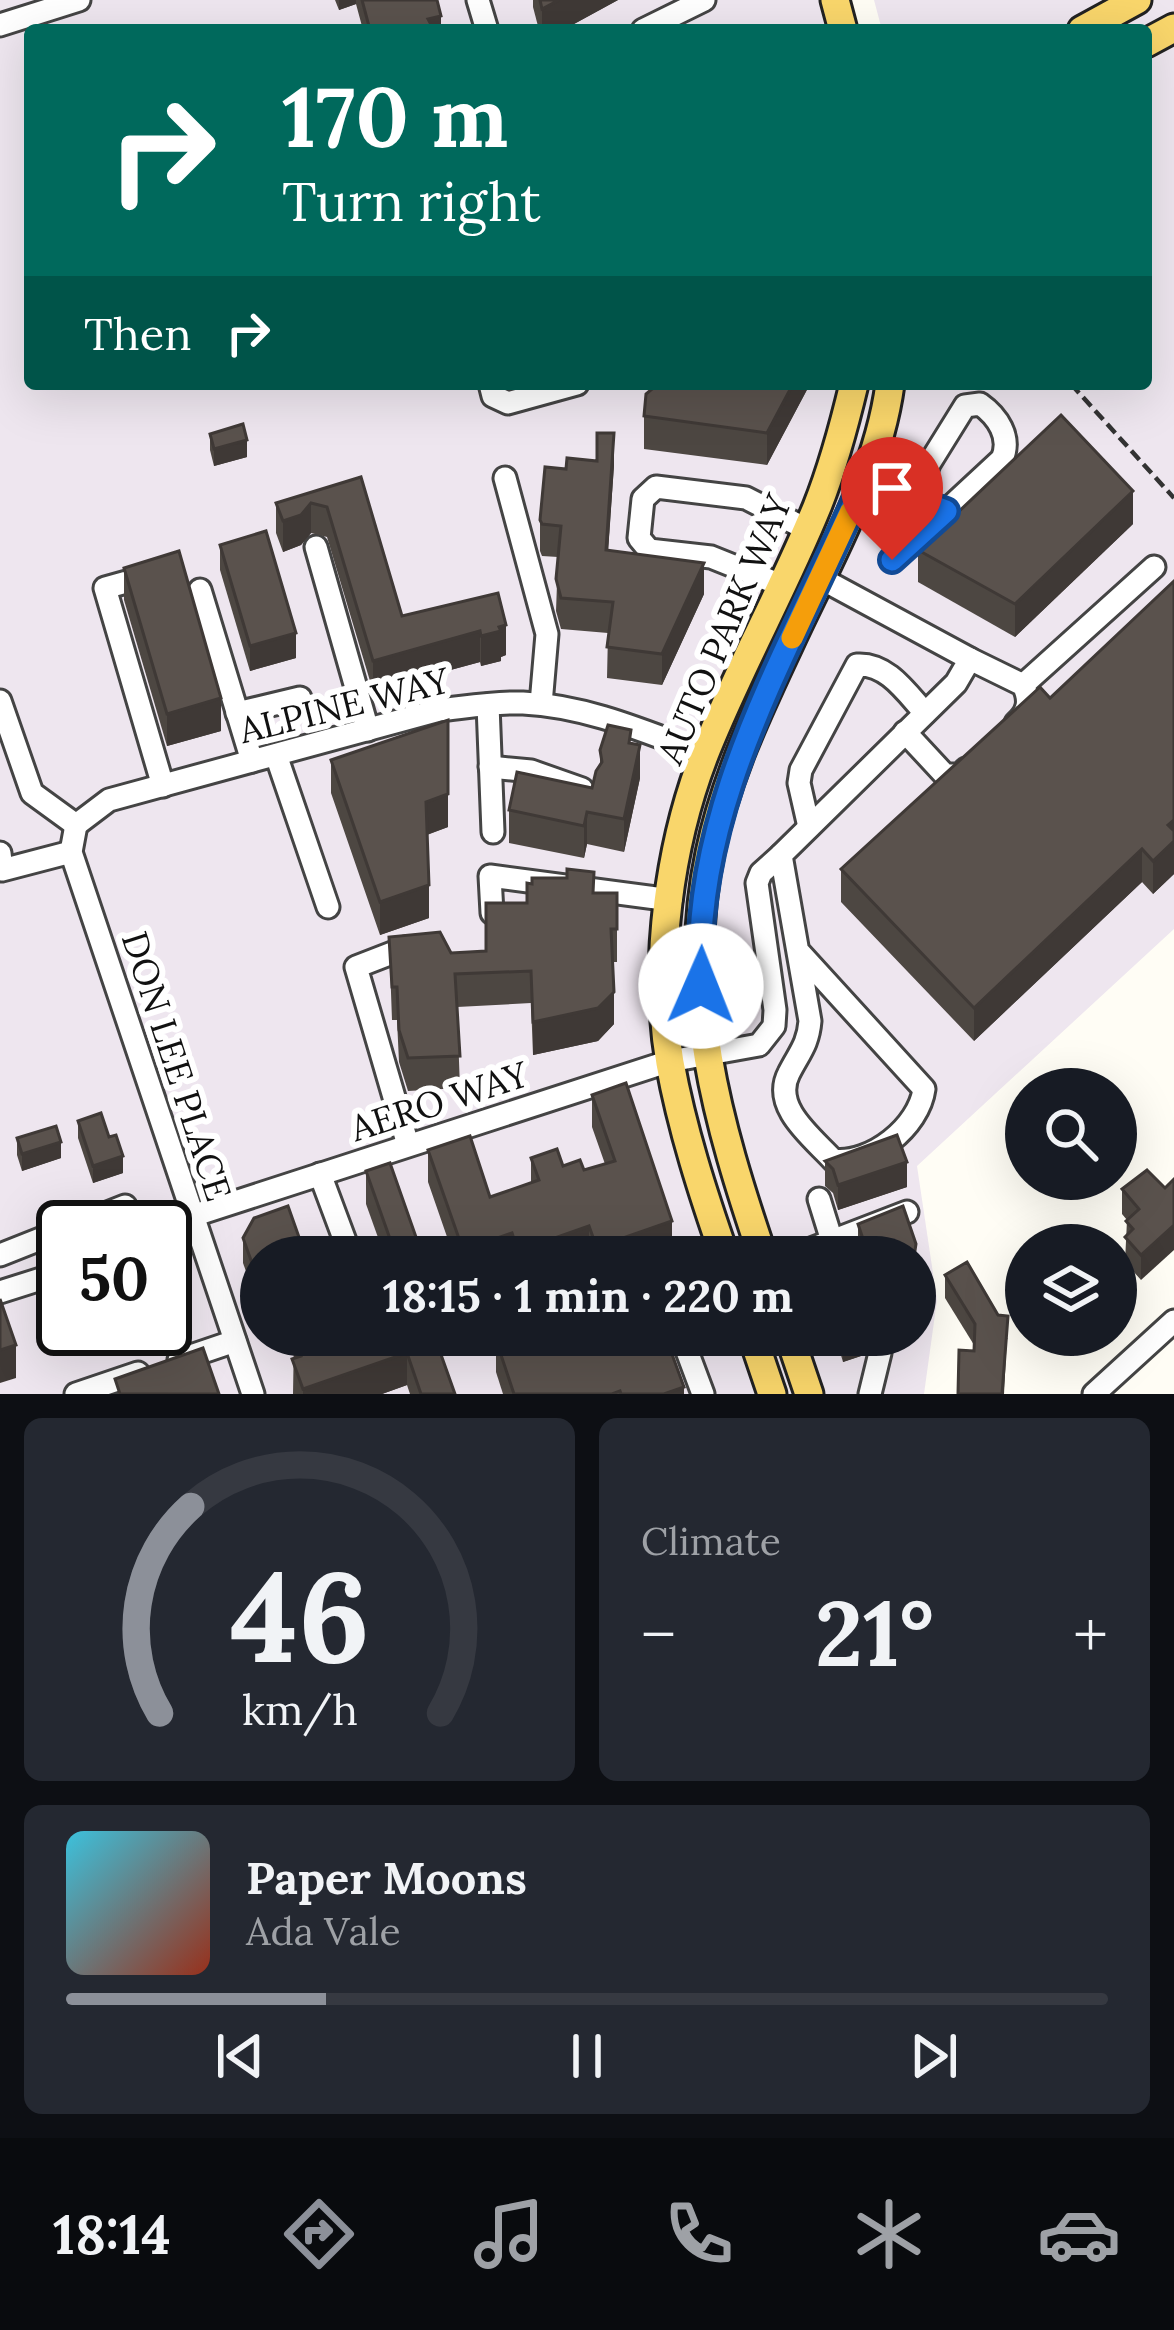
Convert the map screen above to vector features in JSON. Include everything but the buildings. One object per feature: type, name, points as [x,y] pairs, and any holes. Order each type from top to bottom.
[{"type":"main road","points":[[1093,24],[1137,0]]},
{"type":"main road","name":"AUTO PARK WAY","points":[[718,1236],[670,1060],[664,984],[682,830],[704,754],[837,452],[852,390]]},
{"type":"main road","name":"AUTO PARK WAY","points":[[756,1236],[722,1133],[707,1053],[699,952],[709,854],[735,765],[864,480],[888,390]]},
{"type":"main road","points":[[759,1356],[772,1394]]},
{"type":"main road","points":[[796,1356],[809,1394]]},
{"type":"street","points":[[0,25],[79,0]]},
{"type":"street","points":[[659,24],[704,0]]},
{"type":"street","points":[[492,390],[508,403],[555,390]]},
{"type":"street","points":[[892,560],[1002,459],[1006,450],[995,415],[980,404],[965,406],[929,464],[916,499]]},
{"type":"street","points":[[505,478],[547,634],[541,704]]},
{"type":"street","points":[[864,480],[946,511]]},
{"type":"street","points":[[781,585],[711,557],[649,550],[639,538],[643,499],[656,487],[746,498],[806,530]]},
{"type":"street","points":[[316,548],[368,730]]},
{"type":"street","points":[[1023,685],[1154,567]]},
{"type":"street","points":[[156,574],[105,588],[163,786]]},
{"type":"street","points":[[820,578],[1023,685],[1028,694],[1025,714],[960,775],[945,775],[905,732]]},
{"type":"street","points":[[200,590],[252,761]]},
{"type":"street","points":[[800,953],[924,1089],[915,1113],[893,1136],[876,1152],[852,1160],[833,1160],[795,1118],[785,1094],[790,1070],[808,1045],[810,1022],[781,855],[956,683],[970,659]]},
{"type":"street","points":[[809,826],[801,770],[857,665],[865,663],[887,672],[925,713]]},
{"type":"street","points":[[238,713],[300,698]]},
{"type":"street","points":[[0,700],[32,793],[76,826]]},
{"type":"street","name":"ALPINE WAY","points":[[76,826],[109,800],[439,710],[541,704],[591,713],[704,754]]},
{"type":"street","points":[[488,705],[493,832]]},
{"type":"street","points":[[276,755],[328,907]]},
{"type":"street","points":[[490,767],[531,771],[588,791]]},
{"type":"street","name":"DON LEE PLACE","points":[[76,826],[71,851],[254,1394]]},
{"type":"street","points":[[0,853],[2,870],[71,851]]},
{"type":"street","name":"AERO WAY","points":[[194,1222],[320,1174],[670,1060],[759,1045],[775,1026],[757,883],[781,855]]},
{"type":"street","points":[[493,914],[490,876],[671,900]]},
{"type":"street","points":[[405,948],[356,967],[408,1145]]},
{"type":"street","points":[[320,1174],[343,1236]]},
{"type":"street","points":[[819,1199],[830,1236]]},
{"type":"street","points":[[860,1236],[907,1212]]},
{"type":"street","points":[[0,1255],[36,1241]]},
{"type":"street","points":[[0,1292],[36,1281]]},
{"type":"street","points":[[1094,1394],[1174,1321]]},
{"type":"street","points":[[76,1394],[235,1341]]},
{"type":"street","points":[[689,1356],[703,1394]]},
{"type":"street","points":[[870,1394],[879,1356]]},
{"type":"path","points":[[1076,390],[1174,498]]},
{"type":"shaded area","points":[[0,0],[835,0],[841,24],[24,24],[24,390],[1152,390],[1152,24],[880,24],[874,0],[1174,0],[1174,929],[1023,1068],[1005,1068],[1005,1085],[917,1166],[927,1236],[240,1236],[240,1356],[929,1356],[924,1394],[0,1394]]},
{"type":"slow traffic","points":[[792,638],[851,511]]},
{"type":"route","points":[[701,986],[699,952],[709,854],[735,765],[864,480],[946,511],[892,560]]}]
